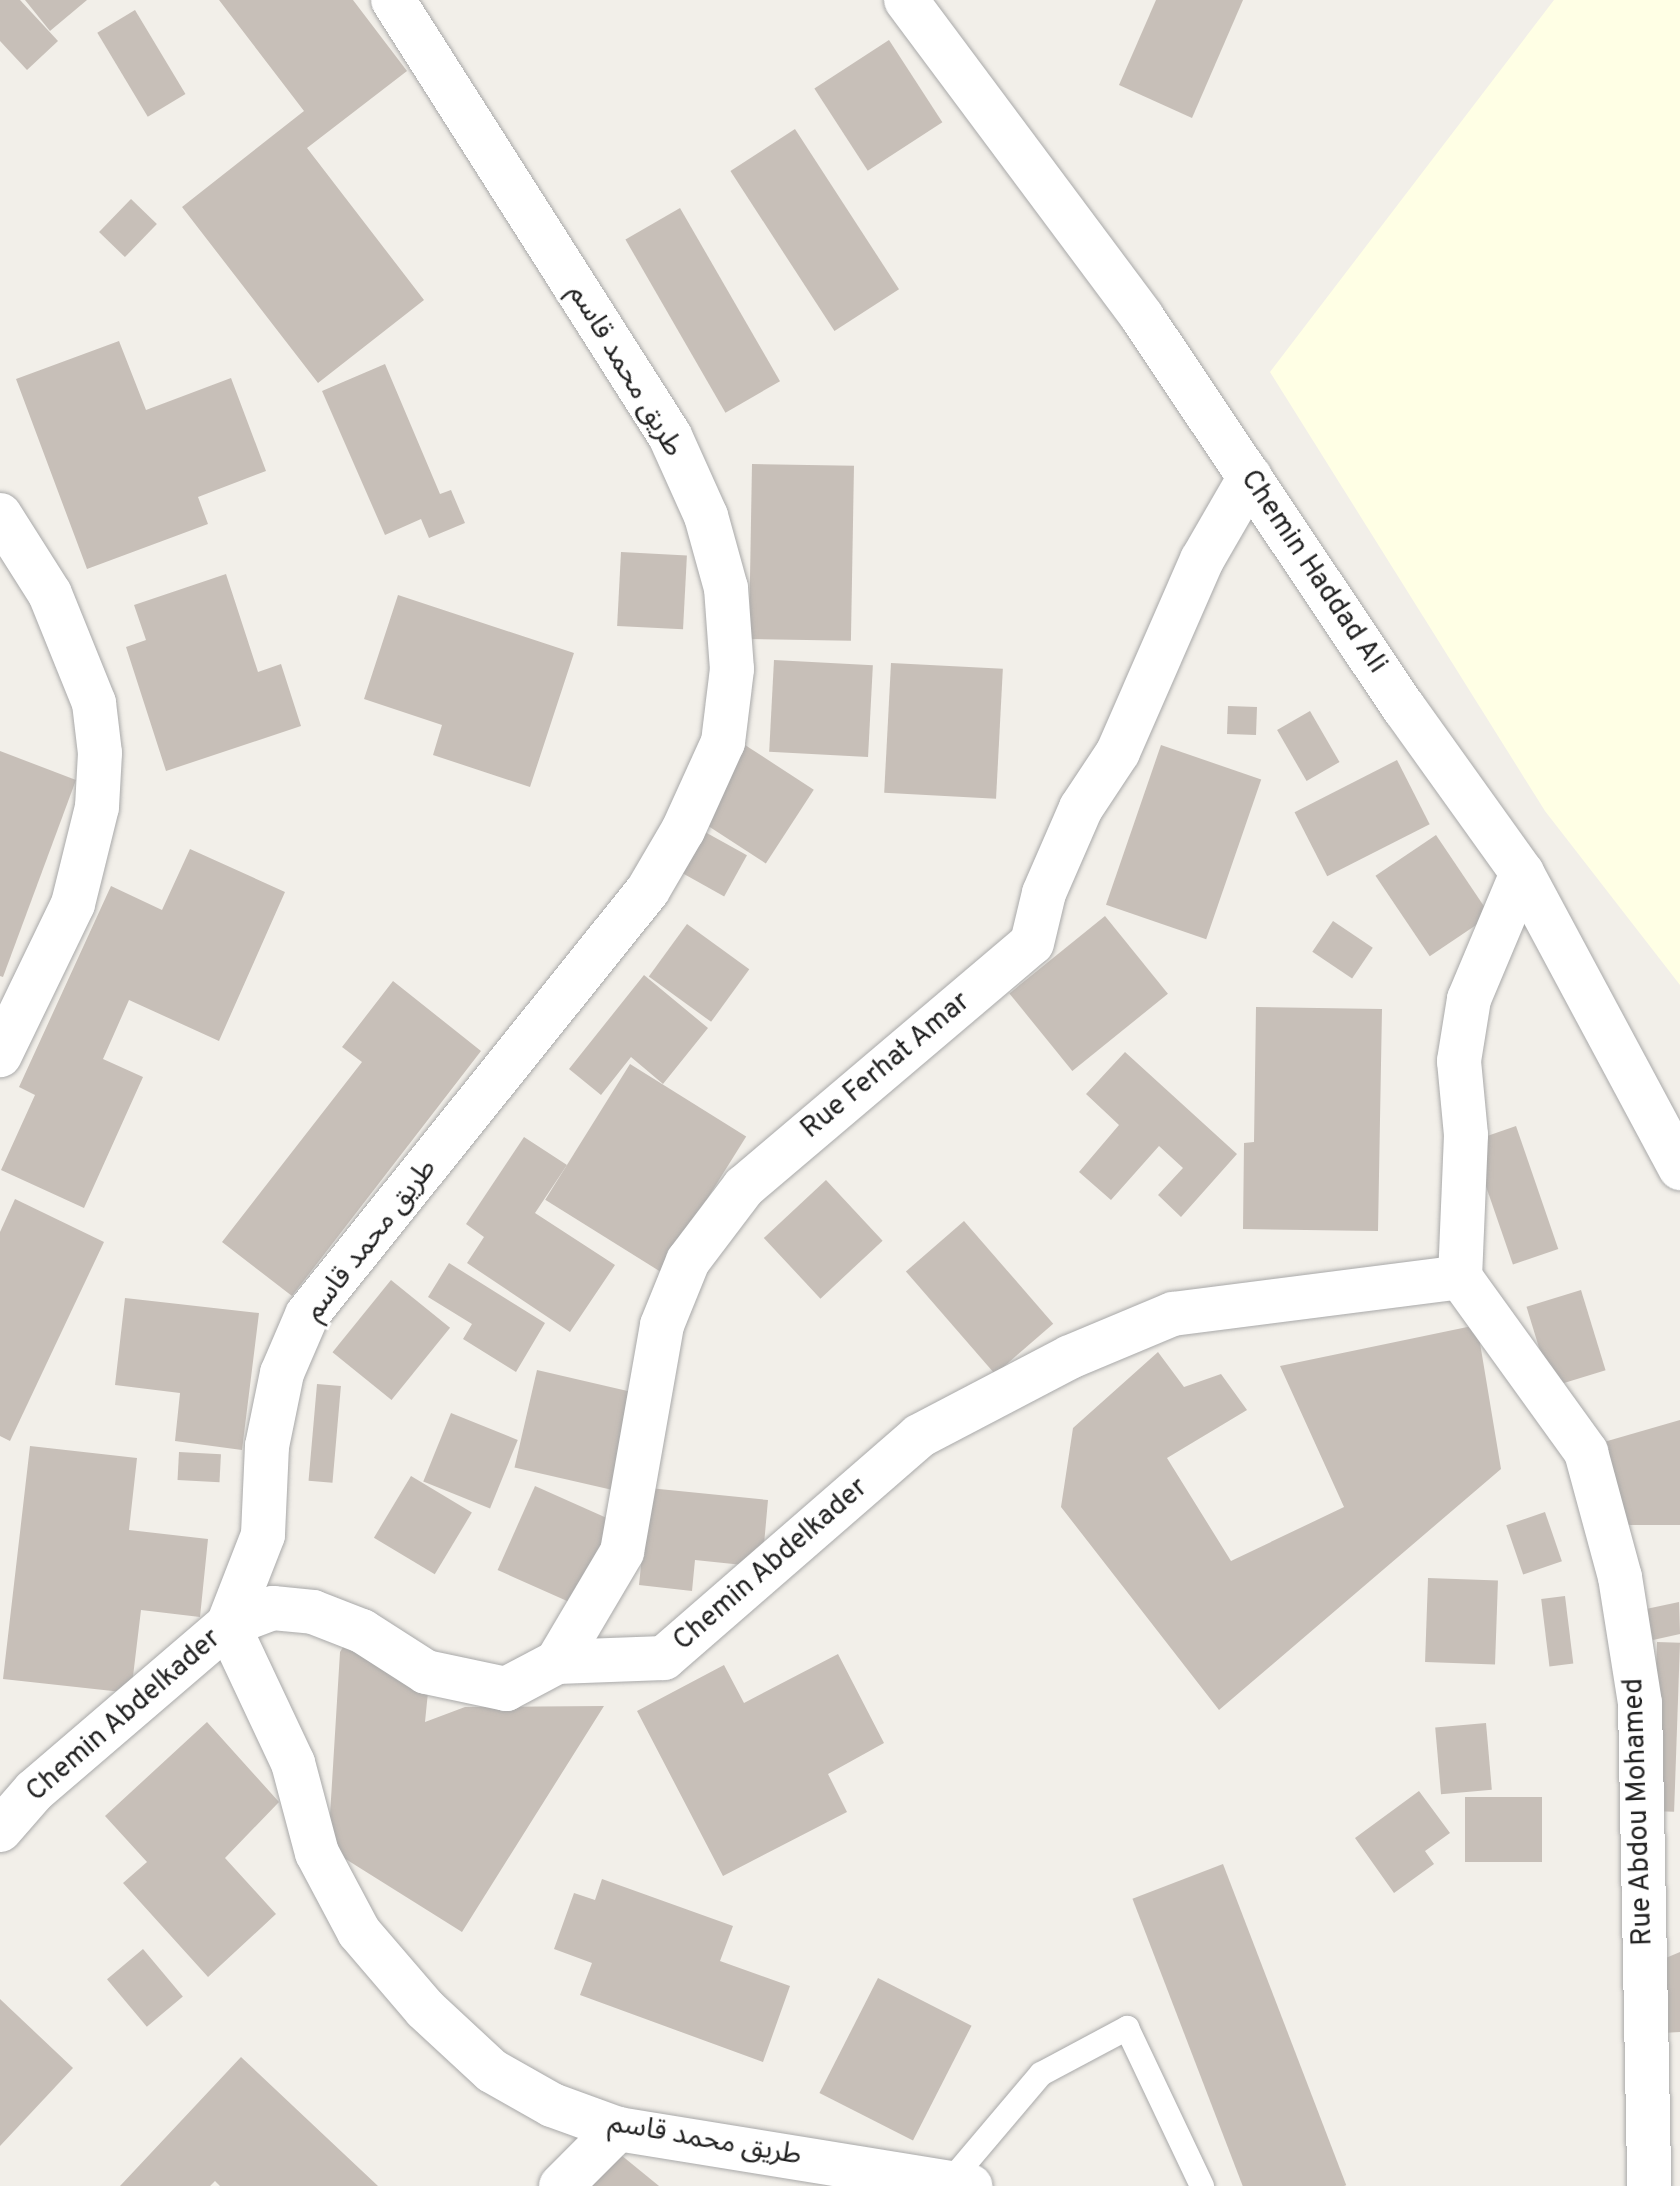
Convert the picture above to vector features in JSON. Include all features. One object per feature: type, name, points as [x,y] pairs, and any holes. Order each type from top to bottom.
[{"type":"street","name":"طريق محمد قاسم","points":[[393,0],[670,436],[706,516],[726,588],[732,669],[723,742],[683,830],[648,890],[307,1315],[282,1373],[267,1446],[263,1535],[228,1625],[293,1763],[317,1853],[359,1932],[425,2009],[492,2071],[552,2105],[618,2129],[961,2183]]},
{"type":"street","name":"Chemin Haddad Ali","points":[[906,0],[1142,317],[1522,873],[1680,1168]]},
{"type":"street","name":"Rue Ferhat Amar","points":[[557,1662],[622,1552],[662,1325],[688,1261],[744,1187],[1032,943],[1044,893],[1081,808],[1118,752],[1202,560],[1250,477]]},
{"type":"street","points":[[0,515],[50,594],[94,703],[100,753],[97,807],[73,904],[0,1055]]},
{"type":"street","points":[[1460,1277],[1466,1135],[1459,1061],[1466,1014],[1522,873]]},
{"type":"street","name":"Chemin Abdelkader","points":[[0,1830],[34,1791],[228,1625],[273,1608],[313,1612],[362,1631],[426,1672],[506,1689],[557,1662],[664,1658],[919,1436],[1070,1357],[1173,1314],[1460,1277]]},
{"type":"street","name":"Rue Abdou Mohamed","points":[[1460,1277],[1586,1452],[1620,1577],[1640,1703],[1649,2186]]},
{"type":"street","points":[[561,2186],[618,2129]]},
{"type":"lane","points":[[961,2183],[1041,2074],[1127,2028],[1202,2186]]},
{"type":"shaded area","points":[[1554,0],[1680,0],[1680,985],[1545,811],[1270,372]]},
{"type":"building","points":[[0,0],[20,0],[58,41],[27,70],[0,41]]},
{"type":"building","points":[[25,0],[87,0],[50,31]]},
{"type":"building","points":[[219,0],[353,0],[407,71],[307,148],[424,300],[318,383],[182,207],[304,111]]},
{"type":"building","points":[[1156,0],[1243,0],[1192,118],[1119,85]]},
{"type":"building","points":[[135,10],[185,94],[148,117],[97,33]]},
{"type":"building","points":[[889,40],[942,122],[868,171],[814,88]]},
{"type":"building","points":[[795,129],[899,289],[834,331],[730,171]]},
{"type":"building","points":[[131,199],[157,224],[125,257],[99,232]]},
{"type":"building","points":[[680,208],[780,381],[725,413],[625,240]]},
{"type":"building","points":[[119,341],[146,410],[231,378],[266,471],[198,497],[208,524],[87,569],[16,379]]},
{"type":"building","points":[[385,364],[440,494],[451,490],[465,523],[429,538],[421,519],[385,535],[322,391]]},
{"type":"building","points":[[752,464],[854,466],[851,641],[749,639]]},
{"type":"building","points":[[621,552],[687,555],[683,629],[617,626]]},
{"type":"building","points":[[226,574],[258,672],[281,664],[301,726],[166,771],[126,647],[146,640],[134,605]]},
{"type":"building","points":[[398,595],[574,653],[530,787],[433,755],[442,725],[364,699]]},
{"type":"building","points":[[774,660],[873,665],[868,757],[769,752]]},
{"type":"building","points":[[891,663],[1003,669],[996,799],[884,793]]},
{"type":"building","points":[[1228,706],[1257,707],[1256,735],[1227,734]]},
{"type":"building","points":[[1310,711],[1340,762],[1307,781],[1277,730]]},
{"type":"building","points":[[745,745],[814,790],[766,863],[697,819]]},
{"type":"building","points":[[1161,745],[1261,780],[1206,939],[1106,905]]},
{"type":"building","points":[[0,751],[76,780],[3,977],[0,976]]},
{"type":"building","points":[[1397,760],[1430,824],[1327,876],[1295,812]]},
{"type":"building","points":[[705,832],[747,855],[724,896],[682,873]]},
{"type":"building","points":[[1436,835],[1490,915],[1430,956],[1375,876]]},
{"type":"building","points":[[190,849],[285,892],[219,1041],[129,1000],[103,1059],[143,1077],[84,1208],[1,1170],[35,1095],[19,1087],[111,886],[162,910]]},
{"type":"building","points":[[1105,916],[1168,994],[1072,1071],[1009,993]]},
{"type":"building","points":[[1333,921],[1373,948],[1352,979],[1312,952]]},
{"type":"building","points":[[687,924],[749,969],[711,1022],[649,977]]},
{"type":"building","points":[[644,975],[708,1028],[663,1084],[631,1057],[601,1095],[569,1069]]},
{"type":"building","points":[[393,981],[481,1051],[292,1296],[222,1242],[362,1062],[342,1047]]},
{"type":"building","points":[[1256,1007],[1382,1009],[1378,1231],[1243,1229],[1244,1143],[1254,1142]]},
{"type":"building","points":[[1125,1052],[1237,1154],[1181,1217],[1158,1195],[1183,1168],[1159,1146],[1111,1200],[1079,1172],[1119,1125],[1086,1094]]},
{"type":"building","points":[[630,1064],[746,1137],[661,1272],[545,1200]]},
{"type":"building","points":[[1516,1126],[1558,1249],[1513,1265],[1471,1142]]},
{"type":"building","points":[[524,1137],[567,1165],[535,1213],[615,1265],[570,1332],[467,1263],[484,1237],[466,1224]]},
{"type":"building","points":[[826,1180],[883,1241],[820,1299],[764,1238]]},
{"type":"building","points":[[15,1199],[104,1242],[10,1441],[0,1436],[0,1232]]},
{"type":"building","points":[[964,1221],[1053,1324],[995,1374],[906,1272]]},
{"type":"building","points":[[449,1263],[545,1323],[516,1372],[463,1339],[472,1324],[428,1297]]},
{"type":"building","points":[[391,1280],[450,1328],[392,1400],[332,1352]]},
{"type":"building","points":[[1581,1290],[1606,1370],[1551,1387],[1526,1307]]},
{"type":"building","points":[[125,1298],[259,1313],[242,1450],[175,1441],[180,1393],[115,1385]]},
{"type":"building","points":[[1477,1325],[1501,1469],[1219,1710],[1061,1507],[1073,1428],[1158,1352],[1184,1387],[1221,1374],[1247,1410],[1167,1458],[1231,1561],[1344,1507],[1280,1366]]},
{"type":"building","points":[[537,1370],[638,1393],[616,1491],[515,1467]]},
{"type":"building","points":[[317,1384],[341,1386],[332,1483],[309,1481]]},
{"type":"building","points":[[451,1413],[518,1440],[490,1509],[423,1482]]},
{"type":"building","points":[[1680,1420],[1680,1525],[1627,1525],[1597,1444]]},
{"type":"building","points":[[30,1446],[137,1458],[129,1530],[208,1539],[200,1617],[141,1610],[131,1693],[3,1679]]},
{"type":"building","points":[[179,1452],[221,1454],[219,1482],[178,1480]]},
{"type":"building","points":[[411,1476],[472,1513],[435,1574],[374,1538]]},
{"type":"building","points":[[535,1486],[616,1522],[579,1606],[498,1570]]},
{"type":"building","points":[[649,1488],[768,1500],[762,1567],[695,1560],[692,1591],[639,1585]]},
{"type":"building","points":[[1545,1512],[1562,1561],[1523,1575],[1506,1525]]},
{"type":"building","points":[[1428,1578],[1498,1580],[1495,1664],[1425,1662]]},
{"type":"building","points":[[1565,1596],[1573,1663],[1549,1666],[1541,1599]]},
{"type":"building","points":[[1679,1602],[1680,1634],[1653,1640],[1646,1609]]},
{"type":"building","points":[[347,1641],[428,1692],[425,1722],[465,1707],[604,1706],[462,1932],[328,1848],[340,1652]]},
{"type":"building","points":[[1657,1642],[1680,1643],[1674,1812],[1651,1811]]},
{"type":"building","points":[[838,1654],[884,1743],[828,1774],[847,1812],[723,1876],[637,1711],[724,1665],[744,1703]]},
{"type":"building","points":[[207,1722],[279,1802],[225,1858],[276,1914],[208,1977],[123,1883],[147,1862],[105,1816]]},
{"type":"building","points":[[1486,1723],[1492,1790],[1441,1794],[1435,1727]]},
{"type":"building","points":[[1419,1791],[1450,1833],[1425,1851],[1434,1864],[1394,1893],[1355,1838]]},
{"type":"building","points":[[1465,1797],[1542,1797],[1542,1862],[1465,1862]]},
{"type":"building","points":[[1223,1864],[1346,2185],[1243,2186],[1132,1899]]},
{"type":"building","points":[[602,1879],[733,1926],[720,1961],[790,1986],[763,2062],[580,1995],[592,1963],[554,1949],[574,1893],[595,1900]]},
{"type":"building","points":[[143,1949],[183,1996],[147,2027],[107,1979]]},
{"type":"building","points":[[1680,1952],[1680,2032],[1662,2033],[1661,1960]]},
{"type":"building","points":[[878,1978],[972,2026],[913,2141],[819,2093]]},
{"type":"building","points":[[0,1999],[73,2068],[0,2146]]},
{"type":"building","points":[[241,2057],[378,2186],[220,2186],[215,2181],[210,2186],[120,2186]]},
{"type":"building","points":[[610,2146],[659,2186],[577,2186]]}]
